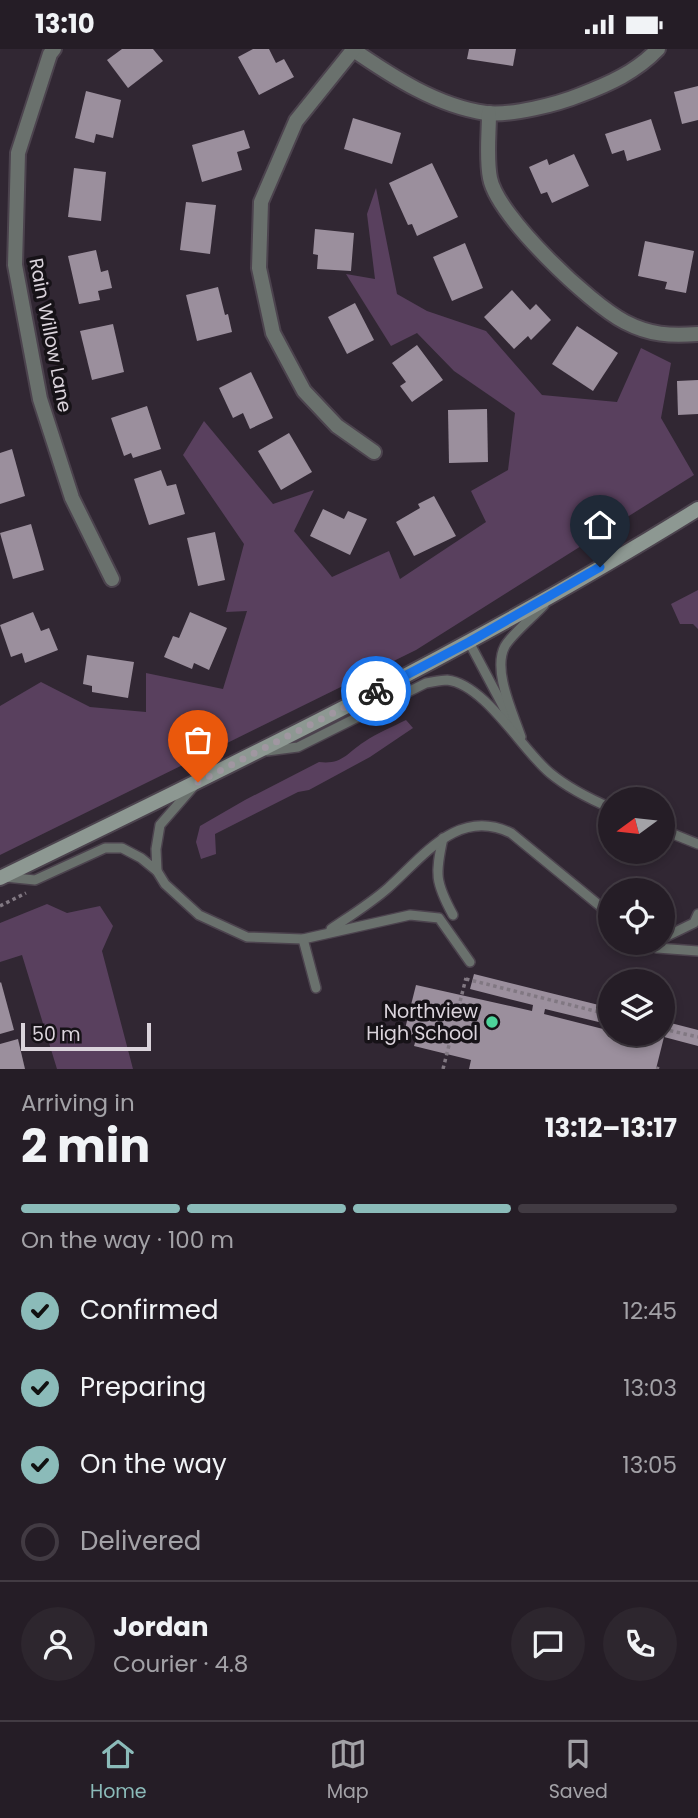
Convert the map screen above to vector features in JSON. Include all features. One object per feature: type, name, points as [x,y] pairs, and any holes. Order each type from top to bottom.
[{"type":"main road","points":[[2,878],[258,752],[469,642],[698,509]]},
{"type":"street","name":"Rain Willow Lane","points":[[54,49],[50,54],[18,153],[15,265],[40,399],[72,498],[112,579]]},
{"type":"street","points":[[374,452],[337,426],[303,391],[273,333],[259,268],[261,202],[296,121],[353,49],[411,87],[447,103],[489,113],[553,106],[613,83],[658,49]]},
{"type":"street","points":[[489,113],[490,180],[512,220],[571,282],[624,322],[664,336],[698,334]]},
{"type":"lane","points":[[523,742],[500,670],[502,657],[505,646],[555,593]]},
{"type":"lane","points":[[469,642],[523,742]]},
{"type":"lane","points":[[258,752],[298,747],[426,683],[446,680],[467,689],[493,709],[549,772],[598,802]]},
{"type":"lane","points":[[157,871],[156,849],[160,825],[198,782]]},
{"type":"lane","points":[[327,932],[387,889],[428,849],[464,828],[494,825],[512,833],[598,904]]},
{"type":"lane","points":[[676,835],[698,844]]},
{"type":"lane","points":[[443,838],[438,862],[439,889],[453,915]]},
{"type":"lane","points":[[2,878],[35,880],[105,848],[122,848],[157,871],[166,884],[199,915],[247,937],[303,939],[410,915],[439,918],[470,962]]},
{"type":"lane","points":[[675,932],[694,923],[698,914]]},
{"type":"lane","points":[[303,939],[316,988]]},
{"type":"lane","points":[[675,949],[698,951]]},
{"type":"path","points":[[443,1069],[470,962]]},
{"type":"path","points":[[466,979],[598,1012]]},
{"type":"path","points":[[675,1031],[698,1037]]},
{"type":"shaded area","points":[[376,188],[397,294],[427,311],[486,331],[542,395],[617,402],[641,348],[671,363],[661,418],[694,475],[416,650],[0,855],[0,706],[41,682],[90,707],[146,712],[146,673],[223,689],[247,611],[226,612],[244,544],[183,455],[204,421],[273,504],[314,490],[294,531],[332,577],[389,551],[400,579],[486,522],[471,491],[508,470],[515,413],[454,371],[417,333],[391,346],[346,274],[375,279],[367,214]]},
{"type":"shaded area","points":[[698,590],[698,629],[693,624],[680,624],[671,604]]},
{"type":"shaded area","points":[[406,720],[413,728],[370,757],[309,790],[298,792],[215,834],[216,854],[201,859],[196,842],[200,826],[319,762],[339,760],[369,739]]},
{"type":"shaded area","points":[[47,904],[67,913],[100,906],[113,926],[102,951],[133,1069],[57,1069],[22,955],[0,962],[0,923]]},
{"type":"building","points":[[122,49],[153,49],[163,61],[128,88],[107,60]]},
{"type":"building","points":[[253,49],[269,49],[276,63],[284,59],[294,77],[259,95],[238,57]]},
{"type":"building","points":[[469,49],[516,49],[513,66],[467,59]]},
{"type":"building","points":[[698,86],[698,120],[682,124],[674,92]]},
{"type":"building","points":[[86,91],[121,100],[113,138],[96,134],[94,143],[75,138]]},
{"type":"building","points":[[353,118],[401,133],[392,164],[344,149]]},
{"type":"building","points":[[651,119],[661,150],[627,161],[624,150],[612,154],[605,134]]},
{"type":"building","points":[[244,130],[250,148],[237,152],[242,170],[202,182],[192,145]]},
{"type":"building","points":[[574,154],[589,186],[552,203],[547,192],[541,194],[529,167],[547,159],[549,165]]},
{"type":"building","points":[[432,163],[458,217],[417,236],[412,224],[408,225],[389,183]]},
{"type":"building","points":[[74,168],[106,172],[101,221],[68,217]]},
{"type":"building","points":[[186,202],[216,205],[210,254],[180,250]]},
{"type":"building","points":[[315,229],[354,233],[351,271],[317,269],[318,255],[313,254]]},
{"type":"building","points":[[645,241],[694,251],[686,293],[665,289],[667,282],[638,276]]},
{"type":"building","points":[[465,243],[483,288],[452,301],[433,257]]},
{"type":"building","points":[[96,250],[101,272],[108,270],[112,288],[98,291],[100,300],[79,304],[68,256]]},
{"type":"building","points":[[218,287],[232,332],[197,341],[186,295]]},
{"type":"building","points":[[512,290],[530,310],[536,304],[551,320],[531,340],[528,336],[514,349],[484,317]]},
{"type":"building","points":[[355,303],[374,340],[347,354],[328,317]]},
{"type":"building","points":[[113,324],[124,372],[92,380],[80,331]]},
{"type":"building","points":[[577,326],[618,353],[593,391],[552,364]]},
{"type":"building","points":[[417,345],[443,380],[412,402],[400,386],[406,382],[392,363]]},
{"type":"building","points":[[251,372],[273,418],[250,429],[243,413],[233,418],[219,388]]},
{"type":"building","points":[[698,380],[698,414],[678,415],[677,381]]},
{"type":"building","points":[[147,406],[161,449],[133,458],[131,453],[124,456],[111,418]]},
{"type":"building","points":[[487,409],[488,462],[449,463],[448,410]]},
{"type":"building","points":[[289,433],[312,472],[281,490],[258,451]]},
{"type":"building","points":[[12,449],[25,496],[0,504],[0,453]]},
{"type":"building","points":[[161,470],[167,486],[176,484],[185,514],[149,525],[134,479]]},
{"type":"building","points":[[434,496],[456,536],[414,556],[396,522],[420,508],[418,504]]},
{"type":"building","points":[[323,509],[344,519],[348,511],[367,519],[350,555],[310,536]]},
{"type":"building","points":[[31,524],[44,570],[13,579],[0,533]]},
{"type":"building","points":[[215,532],[225,580],[198,586],[187,538]]},
{"type":"building","points":[[33,612],[41,631],[49,628],[58,650],[25,663],[22,653],[11,657],[0,625]]},
{"type":"building","points":[[190,612],[227,628],[209,670],[194,663],[192,669],[164,657],[173,636],[179,638]]},
{"type":"building","points":[[87,655],[134,662],[128,698],[92,692],[92,686],[83,684]]},
{"type":"building","name":"Northview High School","points":[[474,974],[598,1005],[598,1022],[545,1009],[544,1014],[598,1028],[598,1046],[662,1046],[656,1069],[469,1069],[471,1060],[414,1046],[417,1036],[404,1033],[416,985],[532,1011],[533,1005],[470,989]]},
{"type":"building","points":[[0,983],[14,1030],[0,1034]]},
{"type":"building","name":"Northview High School","points":[[675,1024],[698,1030],[698,1046],[675,1040]]},
{"type":"building","points":[[18,1039],[25,1069],[0,1069],[0,1044]]},
{"type":"way so far","points":[[198,782],[376,691]]},
{"type":"place","name":"Northview High School","points":[[492,1022]]},
{"type":"route","points":[[376,691],[469,642],[600,567]]}]
